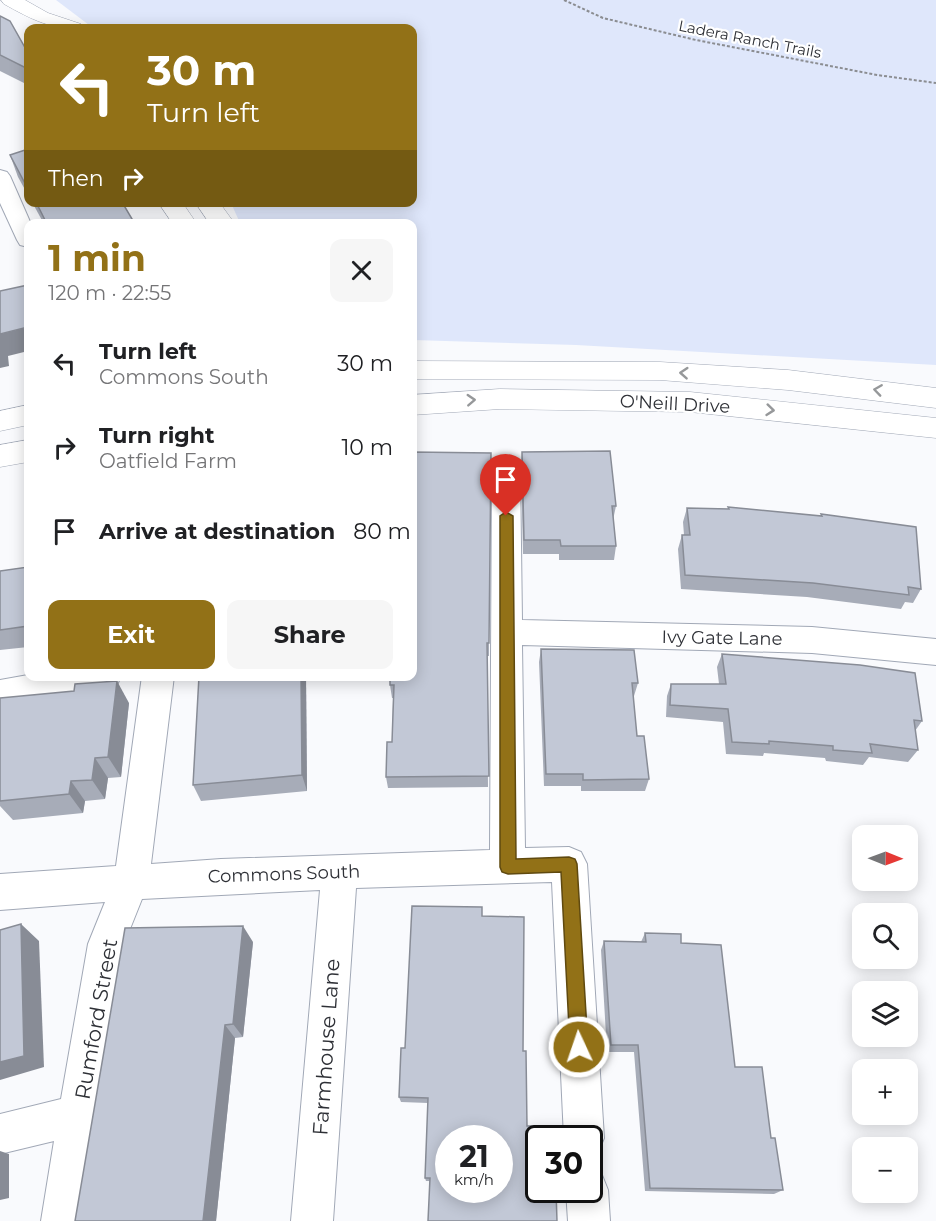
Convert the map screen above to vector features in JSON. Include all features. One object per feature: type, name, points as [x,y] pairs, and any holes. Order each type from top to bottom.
[{"type":"main road","points":[[11,0],[44,23]]},
{"type":"main road","points":[[210,207],[219,219]]},
{"type":"main road","name":"O'Neill Drive","points":[[417,370],[660,371],[788,380],[936,398]]},
{"type":"main road","name":"O'Neill Drive","points":[[417,405],[500,399],[690,402],[936,428]]},
{"type":"main road","points":[[0,421],[24,416]]},
{"type":"main road","points":[[0,456],[24,452]]},
{"type":"street","points":[[3,178],[24,230]]},
{"type":"street","points":[[506,470],[508,867]]},
{"type":"street","name":"Ivy Gate Lane","points":[[507,632],[812,640],[936,652]]},
{"type":"street","points":[[0,694],[77,681]]},
{"type":"street","name":"Rumford Street","points":[[62,1221],[106,944],[131,883],[157,681]]},
{"type":"street","name":"Commons South","points":[[0,892],[221,876],[569,864],[583,1125]]},
{"type":"street","name":"Farmhouse Lane","points":[[312,1221],[339,872]]},
{"type":"street","points":[[0,1134],[79,1115]]},
{"type":"street","points":[[588,1203],[589,1221]]},
{"type":"path","name":"Ladera Ranch Trails","points":[[564,0],[603,18],[696,40],[877,75],[936,82]]},
{"type":"shaded area","points":[[56,0],[936,0],[936,365],[576,345],[417,340],[417,219],[238,219],[233,207],[417,207],[417,24],[88,24]]},
{"type":"building","points":[[0,16],[10,21],[24,46],[24,67],[0,55]]},
{"type":"building","points":[[24,150],[24,181],[10,155]]},
{"type":"building","points":[[38,207],[125,207],[132,219],[44,219]]},
{"type":"building","points":[[24,286],[24,328],[0,334],[0,291]]},
{"type":"building","points":[[610,451],[616,506],[612,506],[616,546],[561,546],[560,540],[524,540],[522,452]]},
{"type":"building","points":[[417,452],[491,453],[489,643],[487,643],[489,776],[386,777],[387,742],[392,742],[394,685],[390,685],[390,681],[417,681]]},
{"type":"building","points":[[728,507],[822,516],[821,514],[916,527],[921,589],[908,587],[909,595],[813,583],[685,575],[682,535],[690,535],[687,508],[729,509]]},
{"type":"building","points":[[24,568],[24,627],[0,630],[0,571]]},
{"type":"building","points":[[541,649],[634,650],[638,683],[632,683],[637,736],[644,736],[649,779],[583,780],[583,774],[546,774]]},
{"type":"building","points":[[722,654],[860,665],[915,673],[922,721],[914,720],[918,750],[870,744],[872,753],[833,750],[833,746],[769,741],[769,744],[732,742],[728,709],[670,705],[671,684],[726,684]]},
{"type":"building","points":[[117,681],[108,757],[95,758],[92,780],[71,781],[69,794],[0,801],[0,698],[74,691],[75,684]]},
{"type":"building","points":[[199,681],[301,681],[302,775],[193,785]]},
{"type":"building","points":[[412,906],[482,907],[482,916],[524,917],[523,1051],[526,1051],[527,1125],[525,1125],[525,1203],[556,1203],[557,1221],[428,1221],[430,1178],[425,1178],[428,1098],[399,1097],[401,1048],[405,1048]]},
{"type":"building","points":[[21,924],[24,1056],[0,1062],[0,930]]},
{"type":"building","points":[[243,926],[233,1024],[225,1025],[203,1221],[75,1221],[125,928]]},
{"type":"building","points":[[645,933],[681,934],[681,943],[721,945],[735,1067],[762,1067],[771,1138],[775,1138],[783,1190],[650,1188],[638,1045],[611,1045],[604,941],[646,942]]},
{"type":"route","points":[[506,516],[508,867],[569,864],[579,1047]]}]
